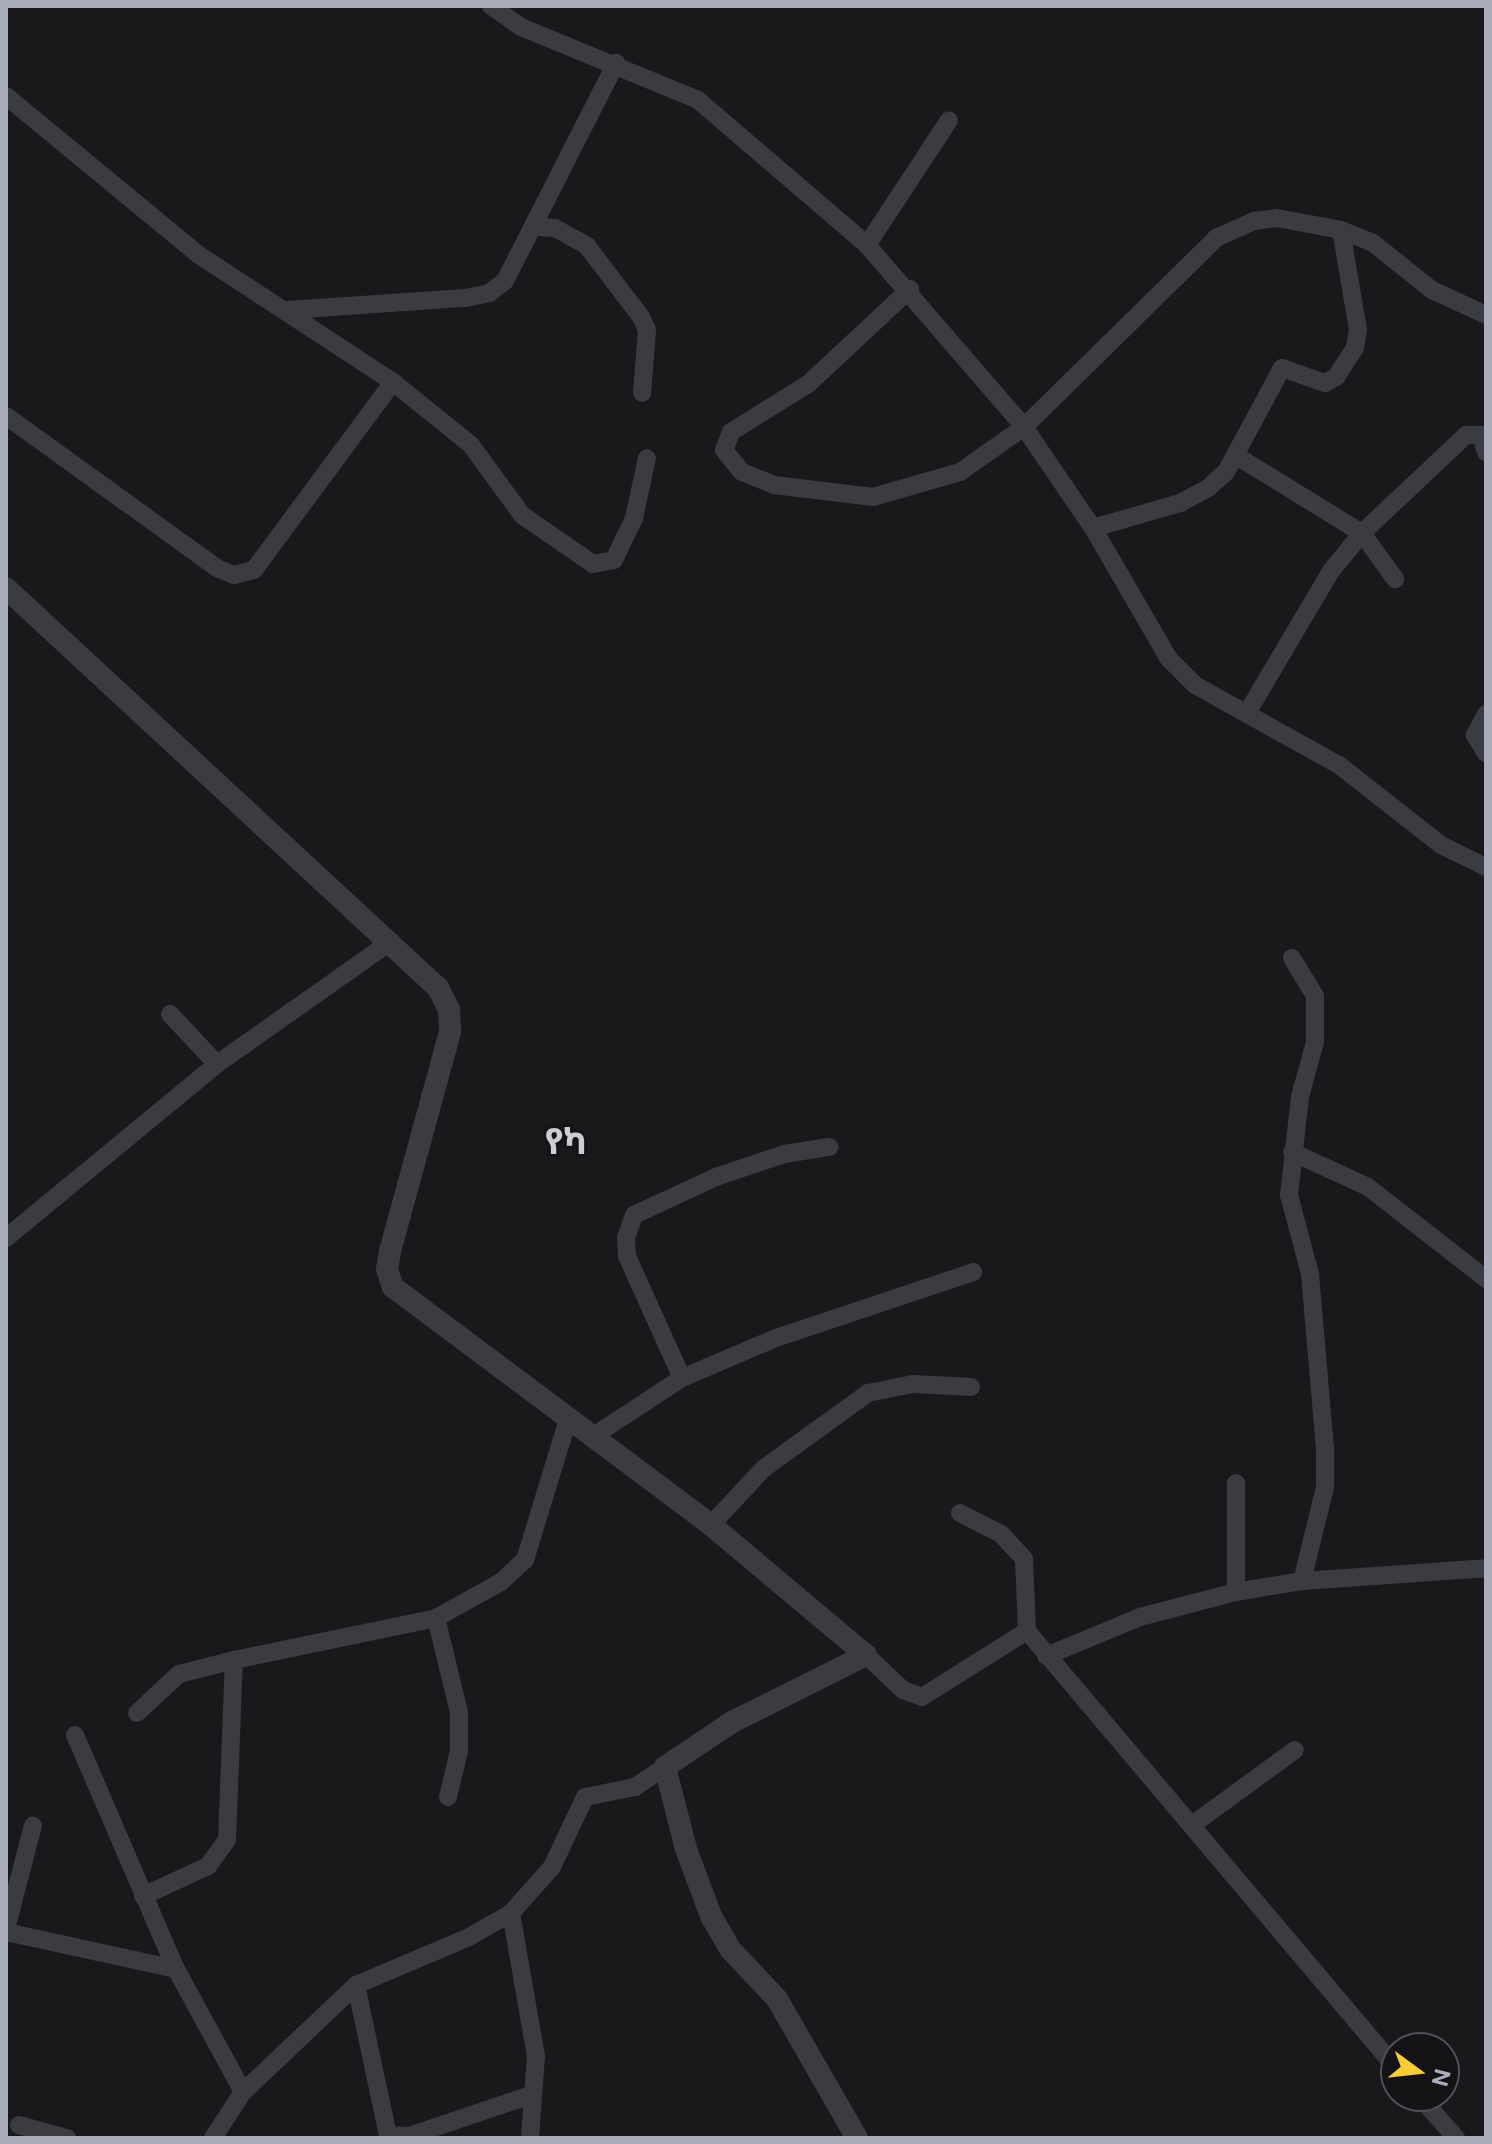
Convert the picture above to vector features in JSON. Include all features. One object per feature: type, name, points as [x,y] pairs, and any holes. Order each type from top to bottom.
[{"type":"street","points":[[491,6],[521,27],[616,63],[698,100],[867,245],[910,289],[1024,427],[1093,528],[1169,659],[1195,685],[1339,765],[1441,845],[1486,867]]},
{"type":"street","points":[[288,310],[489,293],[505,281],[616,63]]},
{"type":"street","points":[[6,96],[157,224],[393,382],[471,445],[522,515],[593,564],[614,560],[634,518],[647,458]]},
{"type":"street","points":[[867,245],[949,120]]},
{"type":"street","points":[[910,289],[808,384],[731,432],[724,450],[756,480],[873,497],[960,472],[1024,427],[1216,238],[1254,221],[1277,218],[1341,230],[1373,243],[1444,297],[1486,315]]},
{"type":"street","points":[[535,227],[555,228],[587,246],[641,317],[647,330],[642,393]]},
{"type":"street","points":[[1093,528],[1191,498],[1226,472],[1282,368],[1325,383],[1336,377],[1355,348],[1358,330],[1341,230]]},
{"type":"street","points":[[6,416],[217,568],[234,575],[254,570],[393,382]]},
{"type":"street","points":[[1247,713],[1331,571],[1362,533],[1466,435],[1481,435],[1486,452]]},
{"type":"street","points":[[1235,455],[1362,533],[1395,579]]},
{"type":"street","points":[[6,588],[438,988],[449,1010],[450,1032],[390,1251],[387,1269],[393,1287],[568,1419],[595,1435],[711,1525],[866,1655],[903,1690],[922,1697],[1027,1631]]},
{"type":"street","points":[[1486,714],[1475,735],[1486,753]]},
{"type":"street","points":[[6,1238],[217,1064],[390,942]]},
{"type":"street","points":[[1292,958],[1315,996],[1315,1042],[1292,1152],[1289,1195],[1310,1274],[1325,1449],[1325,1487],[1302,1581]]},
{"type":"street","points":[[170,1014],[217,1064]]},
{"type":"street","points":[[682,1378],[627,1256],[626,1238],[634,1215],[716,1177],[784,1154],[829,1147]]},
{"type":"street","points":[[1292,1152],[1368,1187],[1486,1279]]},
{"type":"street","points":[[595,1435],[682,1378],[776,1338],[973,1272]]},
{"type":"street","points":[[711,1525],[763,1469],[868,1393],[913,1384],[971,1387]]},
{"type":"street","points":[[137,1713],[179,1674],[436,1618],[501,1582],[525,1560],[568,1419]]},
{"type":"street","points":[[1236,1483],[1236,1592]]},
{"type":"street","points":[[960,1513],[1001,1534],[1024,1559],[1027,1631],[1380,2049]]},
{"type":"street","points":[[1046,1656],[1140,1617],[1236,1592],[1302,1581],[1486,1568]]},
{"type":"street","points":[[436,1618],[459,1712],[459,1751],[448,1797]]},
{"type":"street","points":[[213,2138],[243,2092],[356,1985],[469,1937],[511,1913],[552,1867],[585,1797],[635,1787],[732,1722],[866,1655]]},
{"type":"street","points":[[143,1896],[208,1866],[227,1840],[234,1660]]},
{"type":"street","points":[[75,1735],[176,1969],[243,2092]]},
{"type":"street","points":[[1192,1825],[1295,1750]]},
{"type":"street","points":[[665,1767],[686,1849],[711,1916],[731,1950],[777,1999],[857,2138]]},
{"type":"street","points":[[33,1825],[6,1931],[176,1969]]},
{"type":"street","points":[[511,1913],[533,2031],[530,2138]]},
{"type":"street","points":[[356,1985],[388,2135],[409,2136],[531,2095]]},
{"type":"street","points":[[1433,2112],[1456,2138]]},
{"type":"street","points":[[19,2125],[67,2138]]},
{"type":"district","name":"የካ","points":[[566,1142]]}]
